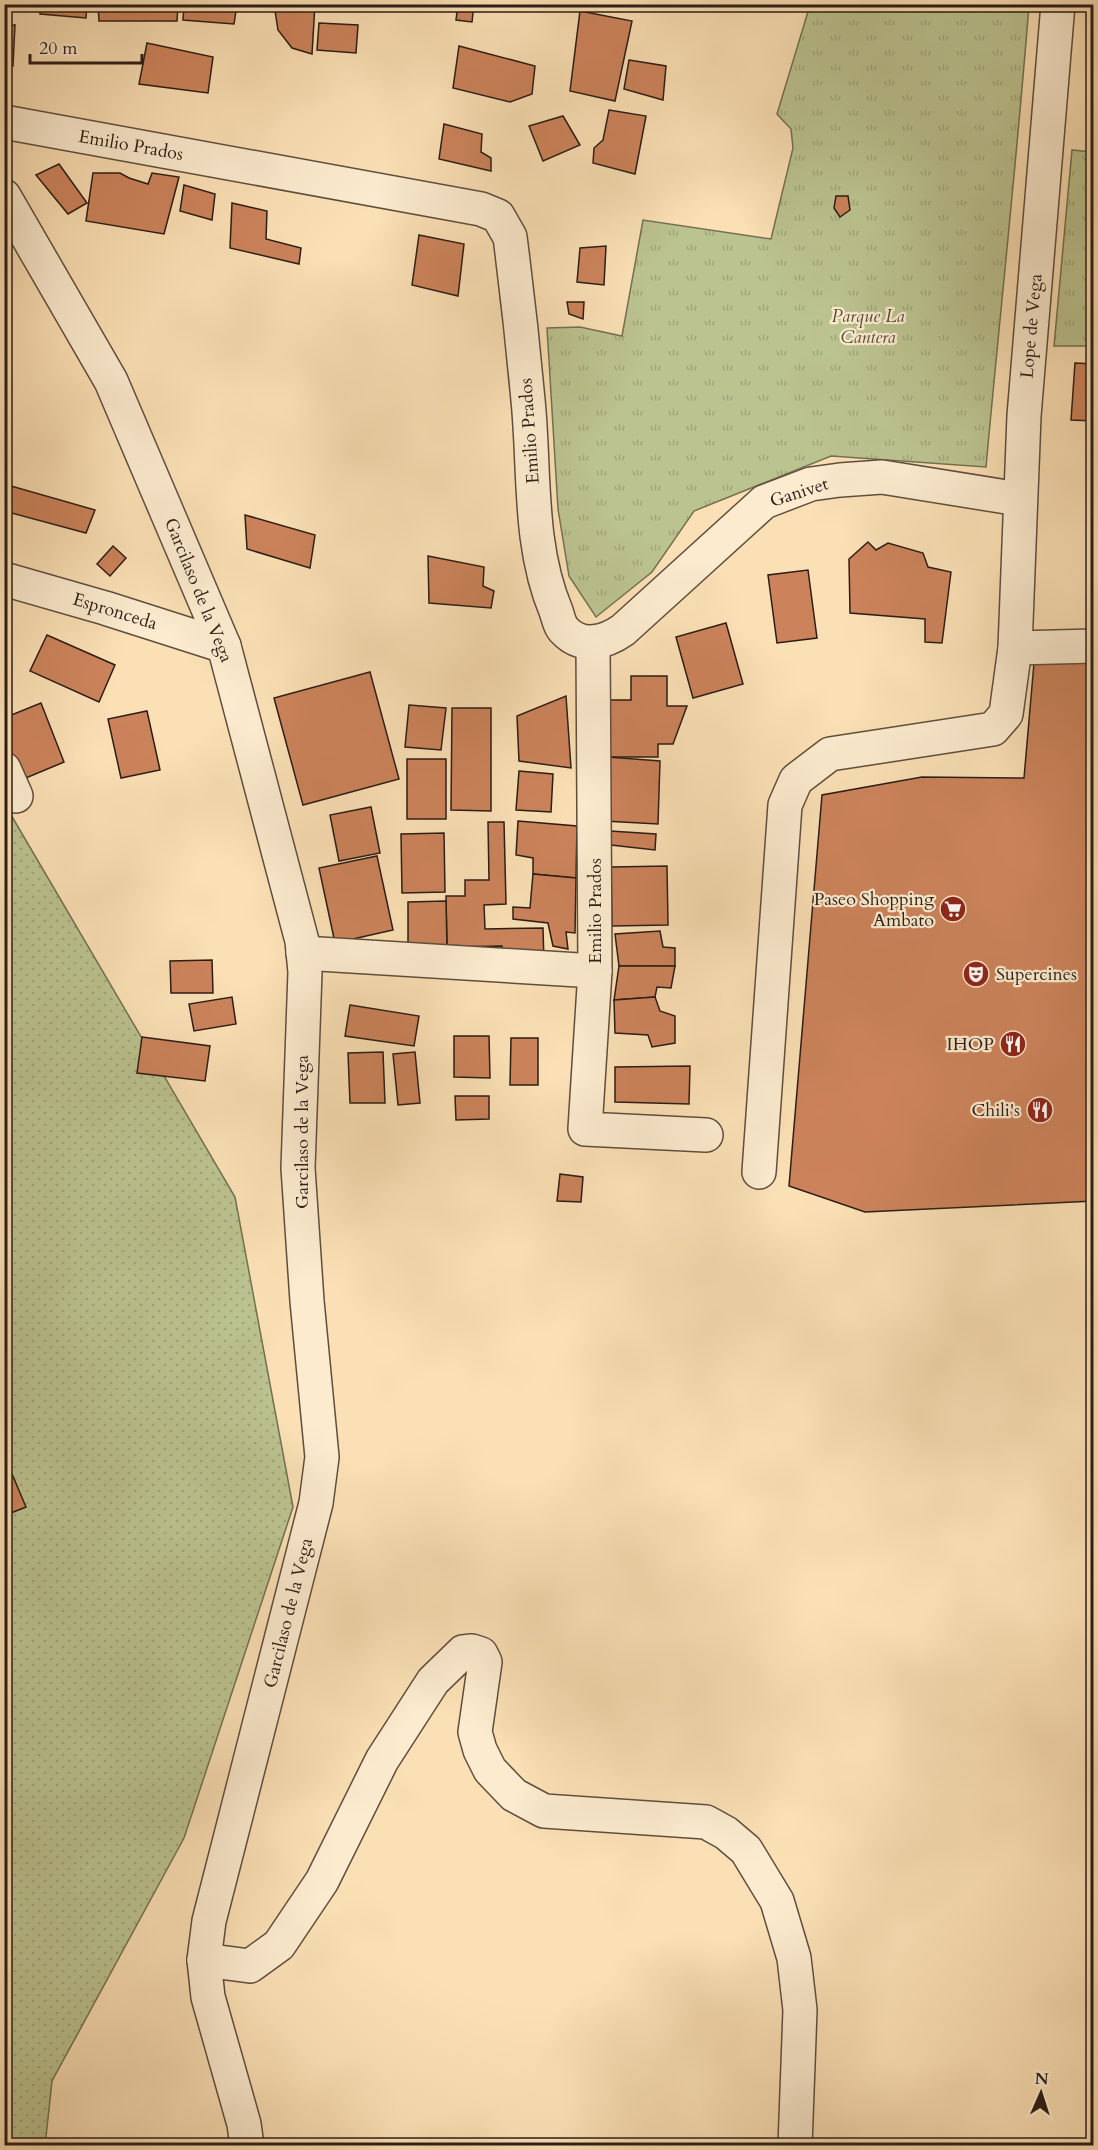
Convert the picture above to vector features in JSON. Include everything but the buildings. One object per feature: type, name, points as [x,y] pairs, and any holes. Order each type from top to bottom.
[{"type":"street","name":"Lope de Vega","points":[[759,1172],[785,805],[796,780],[830,754],[993,729],[1006,714],[1015,648],[1024,404],[1058,4]]},
{"type":"street","name":"Emilio Prados","points":[[4,122],[481,209],[498,216],[510,237],[529,403],[534,511],[549,596],[564,631],[576,639],[593,643],[595,971],[585,1130],[706,1135]]},
{"type":"street","name":"Garcilaso de la Vega","points":[[4,196],[111,381],[225,646],[302,941],[305,972],[298,1168],[307,1301],[322,1457],[316,1503],[209,1921],[204,1960],[208,1997],[248,2145]]},
{"type":"street","name":"Ganivet","points":[[593,643],[609,640],[623,630],[764,502],[811,484],[882,477],[1019,498]]},
{"type":"street","name":"Espronceda","points":[[4,579],[225,646]]},
{"type":"street","points":[[1015,648],[1094,646]]},
{"type":"street","points":[[303,953],[595,971]]},
{"type":"street","points":[[204,1960],[250,1966],[279,1946],[322,1881],[382,1760],[433,1681],[463,1652],[472,1651],[481,1654],[485,1662],[476,1732],[480,1749],[490,1770],[514,1794],[544,1811],[706,1822],[726,1833],[746,1850],[777,1901],[794,1958],[800,2010],[795,2145]]},
{"type":"green space","name":"Parque La Cantera","points":[[810,5],[1029,5],[986,467],[831,456],[694,511],[652,572],[596,617],[569,576],[558,509],[547,328],[580,327],[622,336],[643,220],[771,239],[793,148],[791,129],[777,114]]},
{"type":"green space","points":[[1072,150],[1093,152],[1093,346],[1054,346]]},
{"type":"green space","points":[[4,803],[235,1197],[293,1507],[184,1838],[52,2081],[45,2146],[4,2145]]},
{"type":"place","name":"Paseo Shopping Ambato","points":[[953,909]]},
{"type":"place","name":"Supercines","points":[[976,974]]},
{"type":"place","name":"IHOP","points":[[1013,1044]]},
{"type":"place","name":"Chili's","points":[[1040,1110]]}]
